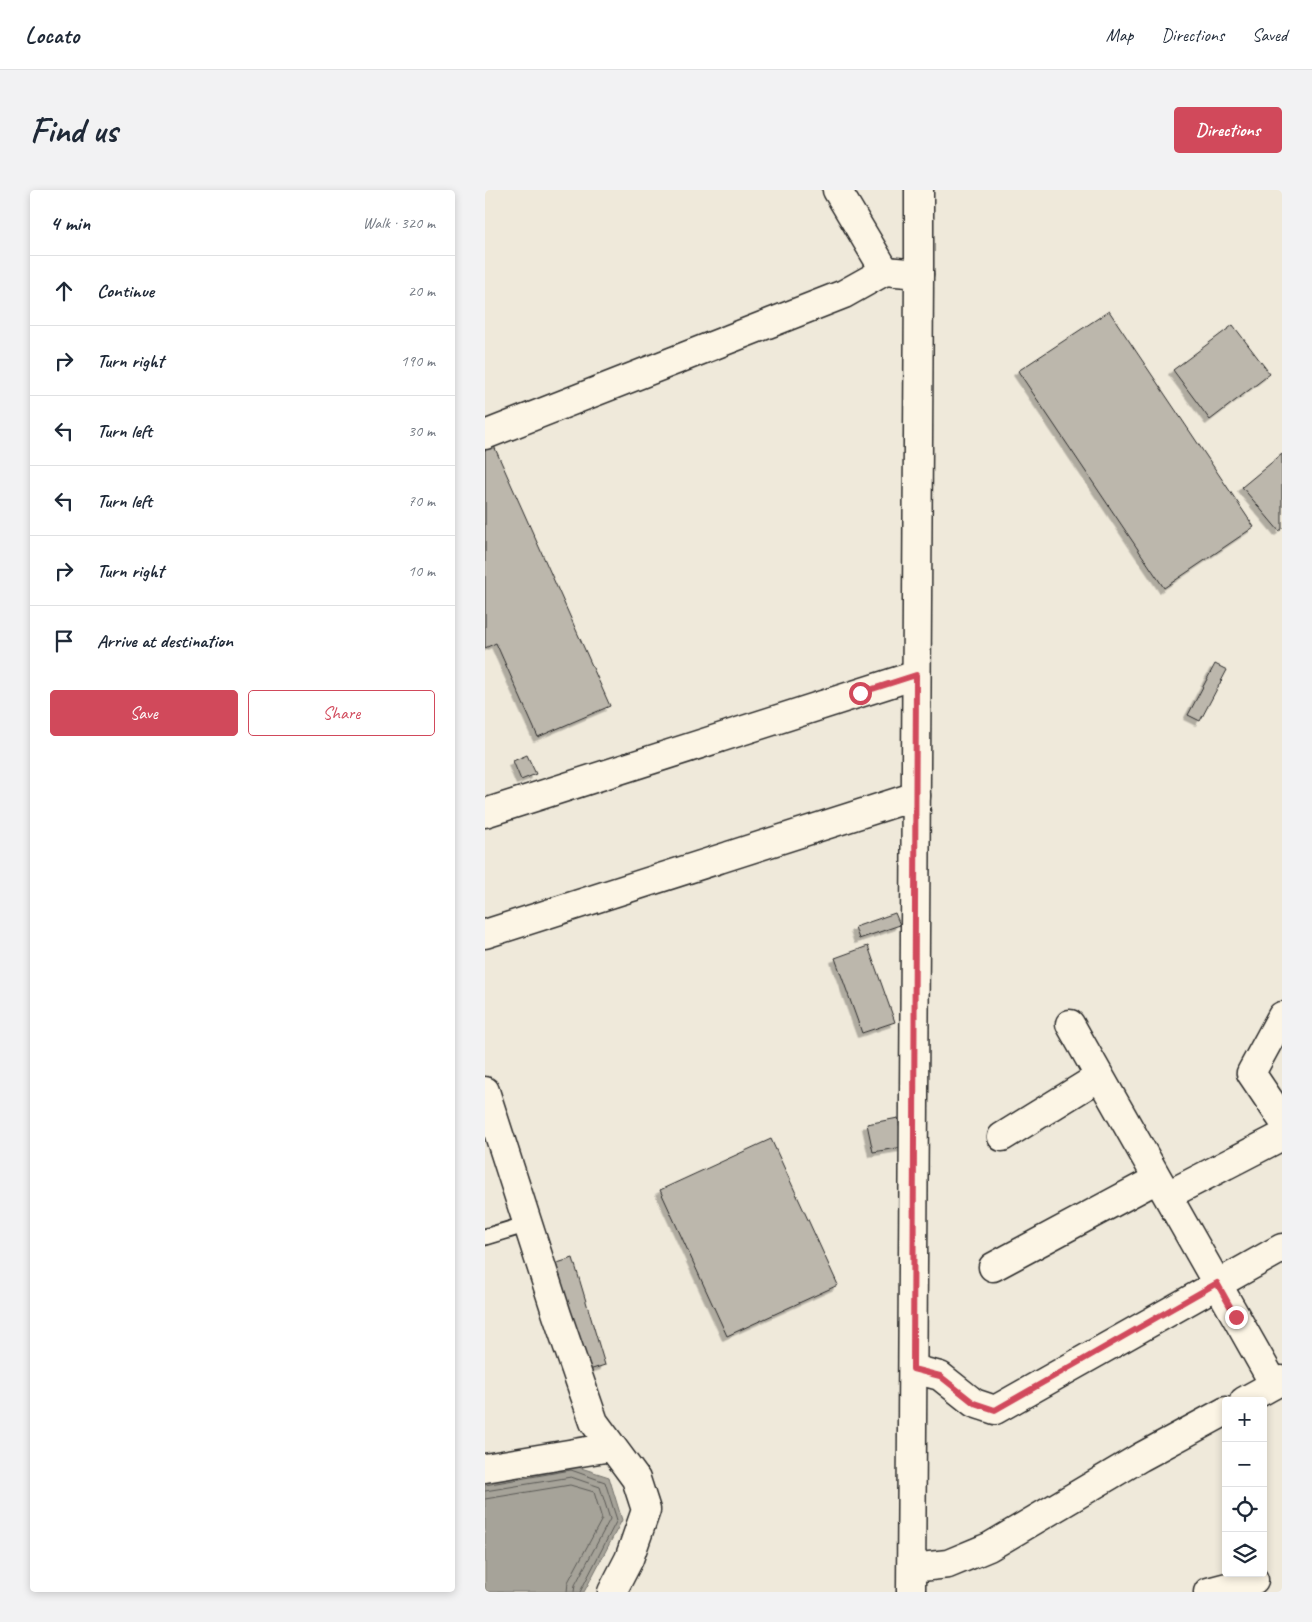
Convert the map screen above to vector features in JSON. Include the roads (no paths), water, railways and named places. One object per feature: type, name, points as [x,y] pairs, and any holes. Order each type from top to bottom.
[{"type":"street","points":[[837,190],[885,271]]},
{"type":"street","points":[[919,190],[911,1580],[989,1547],[1141,1457],[1222,1412]]},
{"type":"street","points":[[485,435],[844,294],[885,271],[919,274]]},
{"type":"street","points":[[485,813],[916,675]]},
{"type":"street","points":[[485,934],[915,796]]},
{"type":"street","points":[[1282,1016],[1251,1072],[1282,1119]]},
{"type":"street","points":[[1070,1024],[1217,1283],[1278,1382],[1251,1397]]},
{"type":"street","points":[[1002,1137],[1099,1077]]},
{"type":"street","points":[[485,1091],[594,1422],[636,1478],[646,1510],[629,1559],[612,1592]]},
{"type":"street","points":[[993,1267],[1163,1187],[1282,1136]]},
{"type":"street","points":[[913,1369],[940,1376],[974,1403],[995,1410],[1282,1248]]},
{"type":"street","points":[[485,1468],[611,1447]]},
{"type":"street","points":[[1208,1592],[1254,1580]]},
{"type":"lane","points":[[485,1237],[528,1224]]},
{"type":"water","points":[[572,1465],[609,1477],[622,1520],[584,1592],[485,1592],[485,1480]]}]
